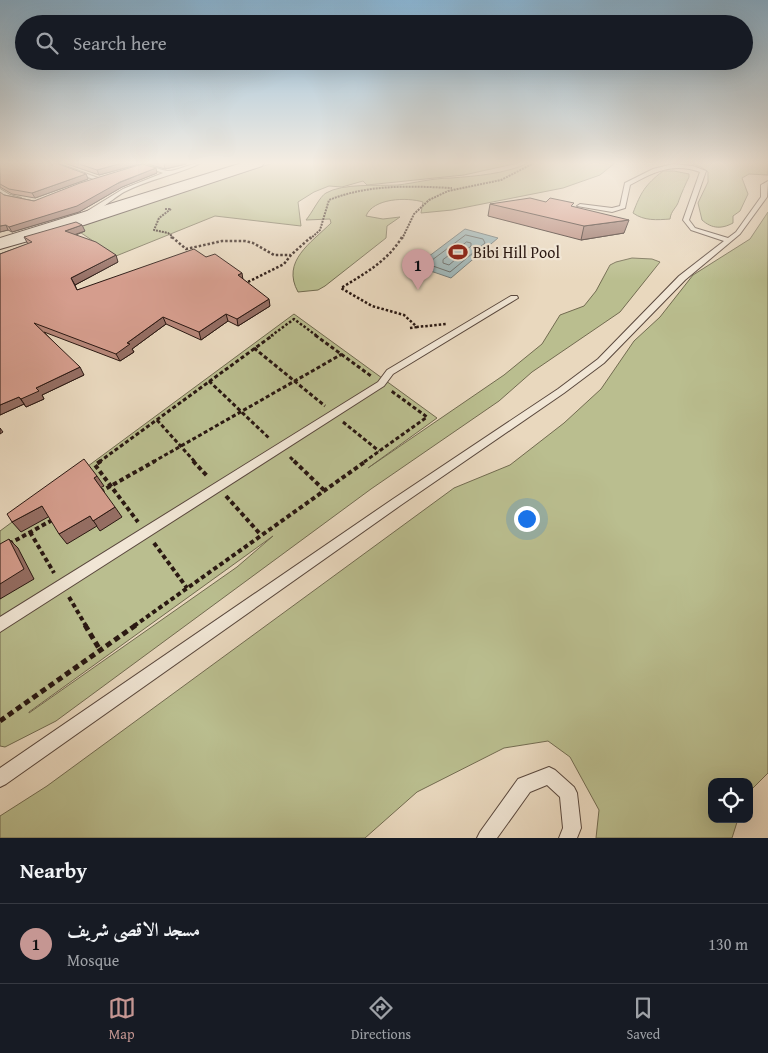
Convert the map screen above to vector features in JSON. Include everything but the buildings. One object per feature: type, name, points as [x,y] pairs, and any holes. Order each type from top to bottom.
[{"type":"main road","points":[[0,243],[127,202]]},
{"type":"main road","points":[[0,243],[136,202]]},
{"type":"lane","points":[[62,224],[94,210],[106,202]]},
{"type":"lane","points":[[580,206],[612,210],[623,207],[624,202]]},
{"type":"lane","points":[[691,202],[686,220],[693,229],[728,240]]},
{"type":"lane","points":[[0,778],[560,391],[601,360],[682,278],[738,233],[761,202]]},
{"type":"lane","points":[[0,625],[381,384],[390,372],[514,298]]},
{"type":"lane","points":[[486,838],[524,785],[549,776],[568,793],[572,828],[568,838]]},
{"type":"path","points":[[242,286],[284,264],[291,254],[320,230],[328,202]]},
{"type":"path","points":[[417,327],[410,317],[386,308],[376,308],[341,288],[384,259],[401,240],[418,208],[426,202]]},
{"type":"path","points":[[158,211],[168,208],[172,209],[162,214],[154,224],[154,230],[168,233],[172,236],[171,239],[186,249],[222,242],[245,241],[253,243],[274,255],[291,254]]},
{"type":"path","points":[[95,495],[111,486],[241,412],[294,381],[342,354],[294,319],[95,465],[111,486],[146,533],[188,588]]},
{"type":"path","points":[[410,328],[477,320]]},
{"type":"path","points":[[254,348],[379,451]]},
{"type":"path","points":[[209,381],[324,490]]},
{"type":"path","points":[[0,721],[427,417]]},
{"type":"path","points":[[8,545],[62,514]]},
{"type":"green space","points":[[150,202],[298,202],[301,226],[215,216],[116,256],[72,227]]},
{"type":"green space","points":[[318,202],[383,202],[370,210],[366,216],[383,219],[400,217],[387,226],[386,238],[325,286],[318,290],[298,292],[293,271],[296,262],[307,245],[331,223],[330,219],[306,220]]},
{"type":"green space","points":[[423,202],[492,202],[452,210],[421,213]]},
{"type":"green space","points":[[638,202],[678,202],[670,219],[646,219],[633,213]]},
{"type":"green space","points":[[744,202],[740,211],[733,216],[733,223],[717,227],[702,220],[698,203]]},
{"type":"green space","points":[[768,212],[768,773],[753,788],[753,778],[708,778],[708,823],[737,823],[732,838],[596,838],[599,810],[570,757],[548,741],[504,748],[417,792],[365,838],[0,838],[0,816],[47,786],[454,488],[510,465],[564,423],[601,389],[634,341],[660,317],[693,275],[750,239]]},
{"type":"green space","points":[[632,258],[652,259],[660,262],[620,312],[532,372],[499,401],[371,489],[56,721],[5,747],[0,746],[0,531],[294,314],[437,418],[368,468],[504,375],[542,344],[560,315],[584,306],[596,291],[610,265]],"holes":[[[273,536],[237,567],[29,713]]]},
{"type":"water","name":"Bibi Hill Pool","points":[[465,229],[498,238],[451,278],[416,266]]},
{"type":"place","name":"Bibi Hill Pool","points":[[458,252]]},
{"type":"place","name":"مسجد الاقصی شریف","points":[[418,290]]}]
